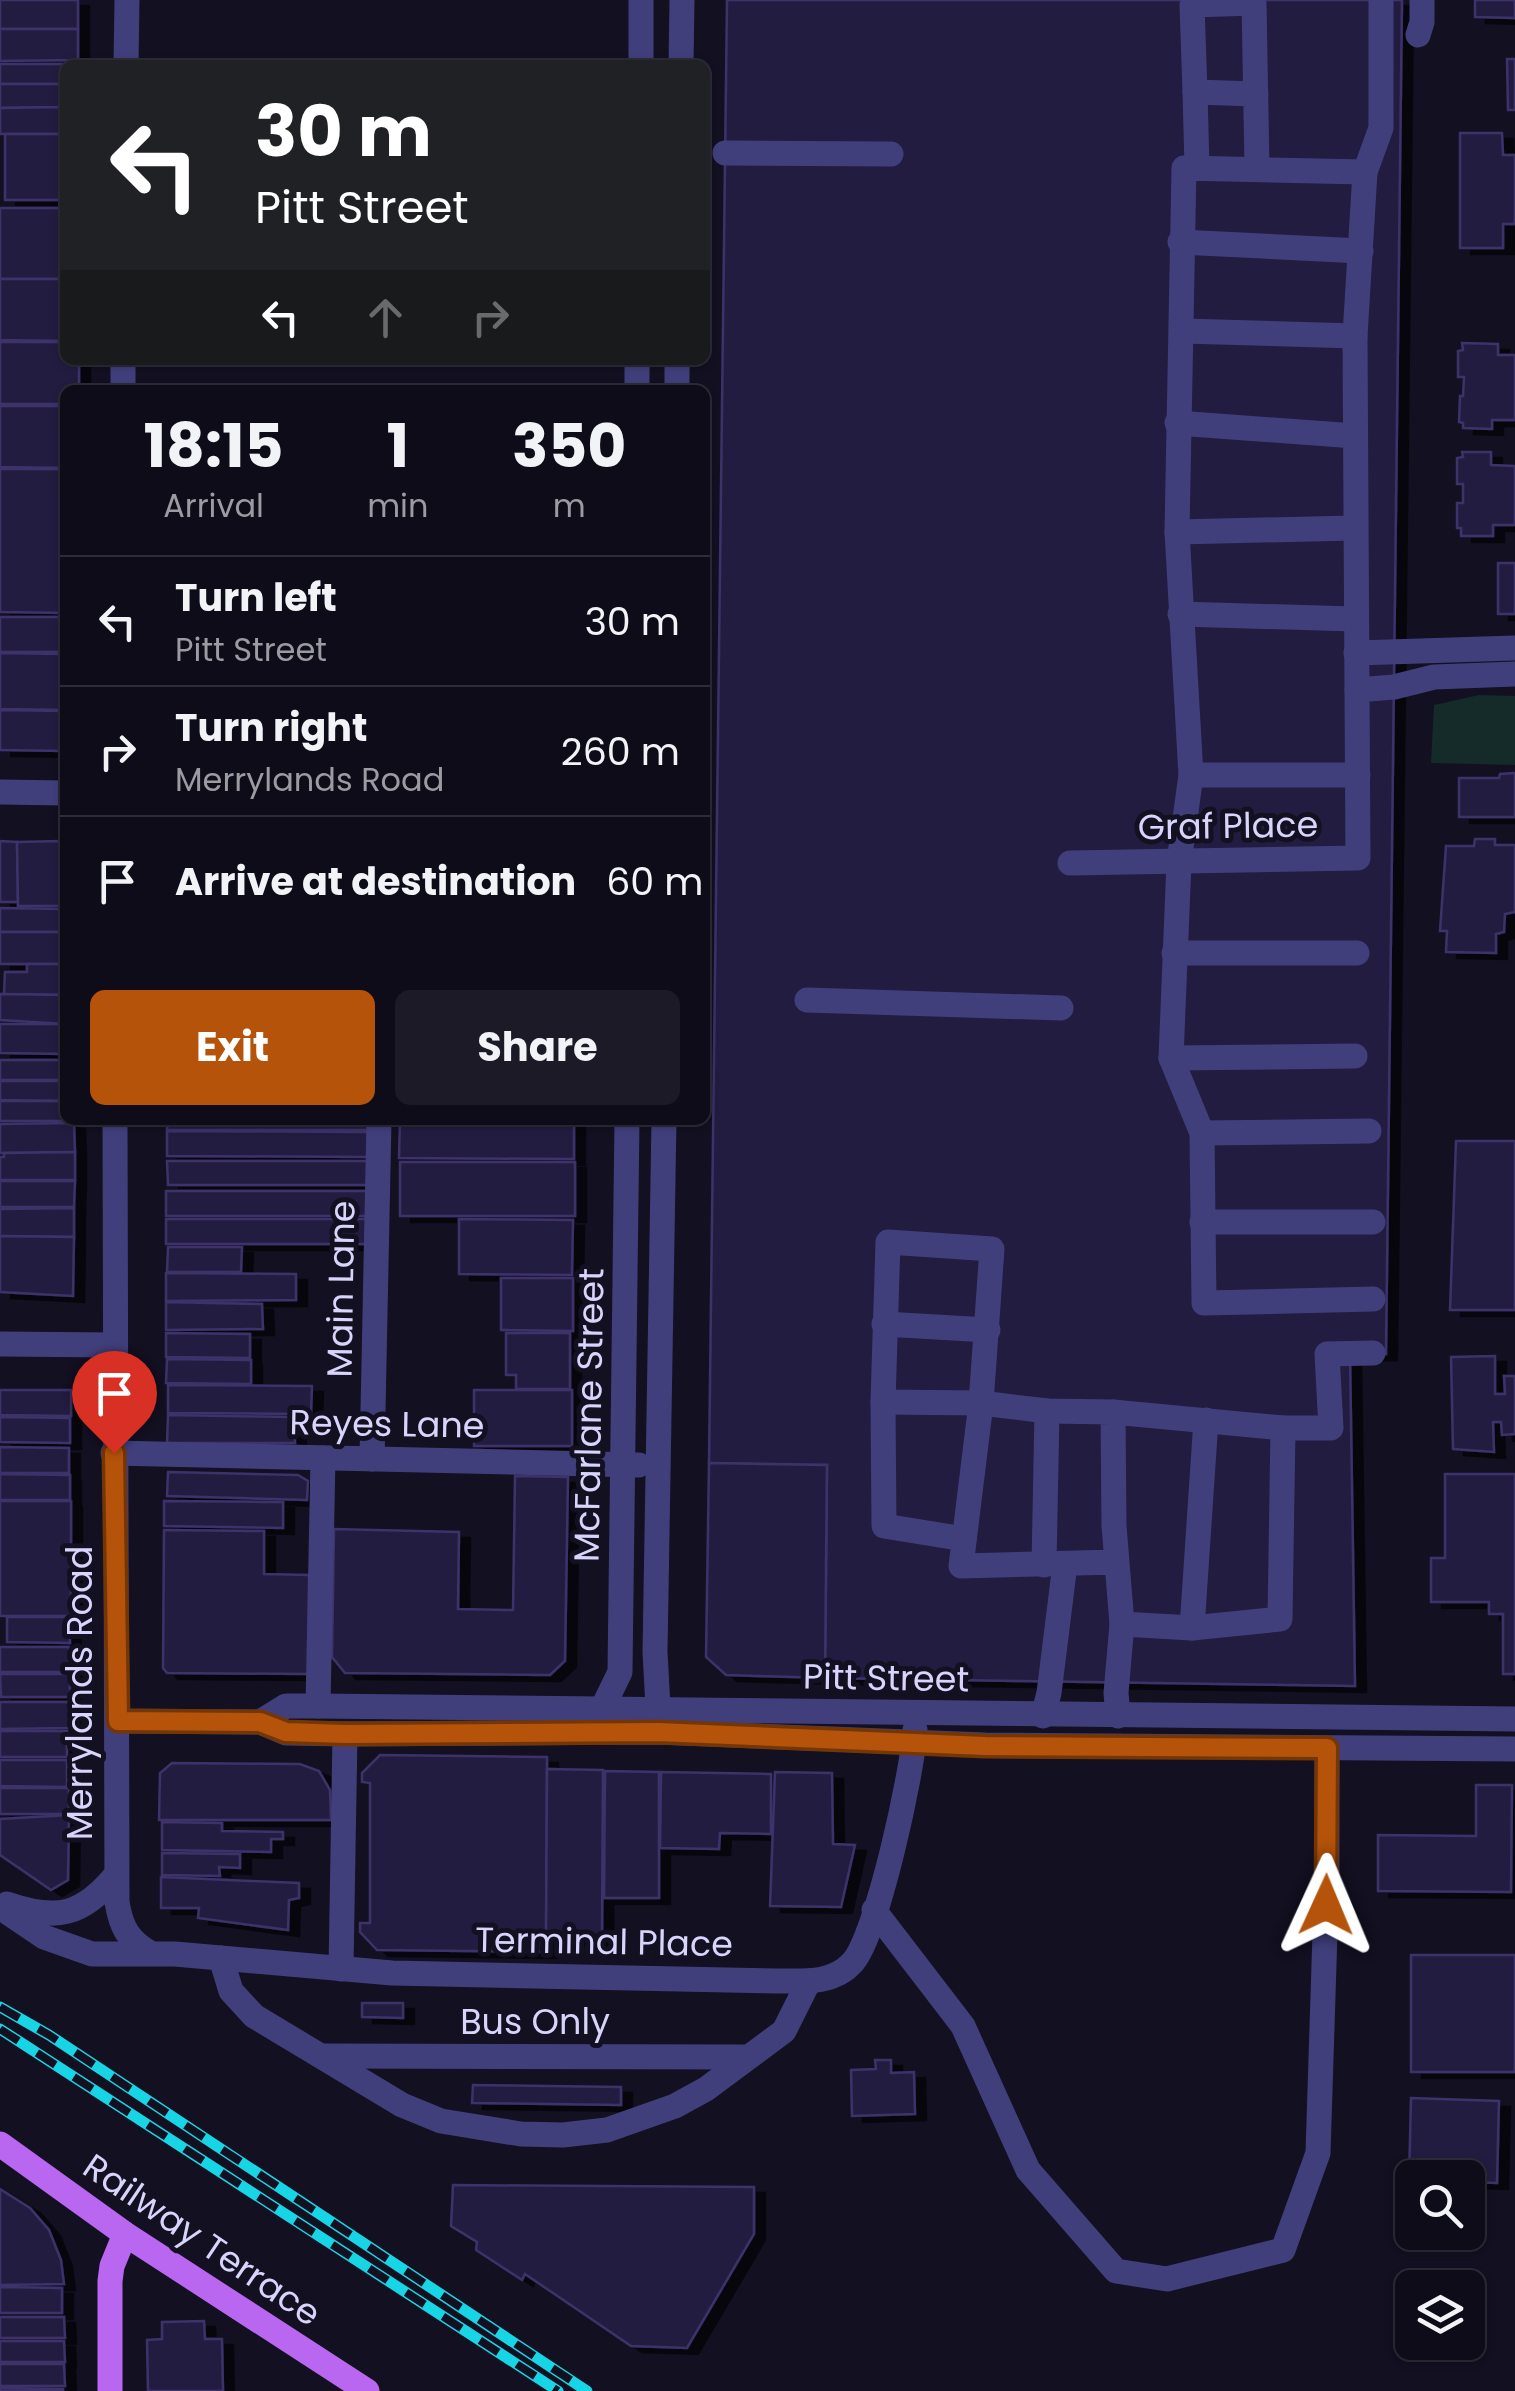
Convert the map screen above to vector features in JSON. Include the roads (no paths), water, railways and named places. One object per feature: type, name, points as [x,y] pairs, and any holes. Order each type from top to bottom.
[{"type":"main road","name":"Railway Terrace","points":[[0,2144],[125,2234],[367,2391]]},
{"type":"main road","points":[[110,2391],[110,2281],[125,2234]]},
{"type":"street","points":[[126,60],[127,0]]},
{"type":"street","points":[[641,0],[641,60]]},
{"type":"street","points":[[682,0],[682,60]]},
{"type":"street","name":"Graf Place","points":[[1070,863],[1358,858],[1355,336],[1366,172],[1381,128],[1381,0]]},
{"type":"street","points":[[1418,35],[1422,0]]},
{"type":"street","points":[[1198,168],[1192,5],[1254,3],[1257,168]]},
{"type":"street","points":[[1195,92],[1256,94]]},
{"type":"street","points":[[725,153],[890,154]]},
{"type":"street","points":[[1366,172],[1184,168],[1178,532],[1192,775],[1180,862],[1171,1058],[1202,1133],[1204,1303],[1373,1299]]},
{"type":"street","points":[[1180,242],[1361,251]]},
{"type":"street","points":[[1183,331],[1355,336]]},
{"type":"street","points":[[1177,422],[1355,436]]},
{"type":"street","points":[[1178,532],[1354,528]]},
{"type":"street","points":[[1180,614],[1354,618]]},
{"type":"street","points":[[1356,653],[1515,648]]},
{"type":"street","points":[[1357,690],[1394,688],[1434,677],[1515,674]]},
{"type":"street","points":[[1192,775],[1358,775]]},
{"type":"street","points":[[0,792],[60,794]]},
{"type":"street","points":[[1174,954],[1357,953]]},
{"type":"street","points":[[807,1000],[1061,1008]]},
{"type":"street","points":[[1171,1058],[1355,1056]]},
{"type":"street","name":"Merrylands Road","points":[[115,1125],[116,1875],[121,1924],[134,1943],[150,1952]]},
{"type":"street","name":"Main Lane","points":[[372,1459],[379,1125]]},
{"type":"street","name":"McFarlane Street","points":[[603,1707],[620,1672],[627,1125]]},
{"type":"street","name":"McFarlane Street","points":[[658,1707],[664,1125]]},
{"type":"street","points":[[1202,1133],[1370,1132]]},
{"type":"street","points":[[1202,1222],[1373,1222]]},
{"type":"street","points":[[964,1539],[884,1526],[888,1242],[992,1249],[981,1403],[961,1566],[1117,1562]]},
{"type":"street","points":[[884,1324],[988,1330]]},
{"type":"street","points":[[0,1344],[114,1345]]},
{"type":"street","points":[[883,1402],[981,1403],[1283,1428],[1332,1428],[1327,1354],[1373,1354]]},
{"type":"street","points":[[1043,1716],[1049,1693],[1055,1564],[1048,1411]]},
{"type":"street","points":[[1113,1412],[1122,1624],[1118,1716]]},
{"type":"street","points":[[1192,1628],[1206,1420]]},
{"type":"street","points":[[1122,1624],[1192,1628],[1280,1619],[1283,1428]]},
{"type":"street","name":"Reyes Lane","points":[[114,1453],[658,1466]]},
{"type":"street","points":[[318,1706],[323,1458]]},
{"type":"street","name":"Pitt Street","points":[[260,1722],[286,1706],[1515,1719]]},
{"type":"street","name":"Terminal Place","points":[[0,1904],[44,1937],[92,1954],[150,1952],[340,1969],[810,1981],[842,1972],[860,1952],[908,1788],[916,1715]]},
{"type":"street","name":"Pitt Street","points":[[118,1721],[260,1722],[286,1732],[345,1734],[658,1732],[914,1743],[1515,1749]]},
{"type":"street","points":[[340,1969],[345,1734]]},
{"type":"street","points":[[874,1910],[963,2026],[1028,2170],[1116,2271],[1168,2279],[1282,2250],[1318,2153],[1327,1748]]},
{"type":"street","points":[[0,1904],[64,1914],[97,1896],[116,1875]]},
{"type":"street","name":"Bus Only","points":[[220,1958],[231,1992],[240,2004],[274,2030],[402,2106],[479,2130],[563,2135],[607,2130],[642,2120],[706,2088],[784,2030],[810,1981]]},
{"type":"street","name":"Bus Only","points":[[322,2056],[748,2057]]},
{"type":"railway","points":[[0,2007],[49,2035],[587,2391]]},
{"type":"railway","points":[[0,2029],[558,2391]]}]
